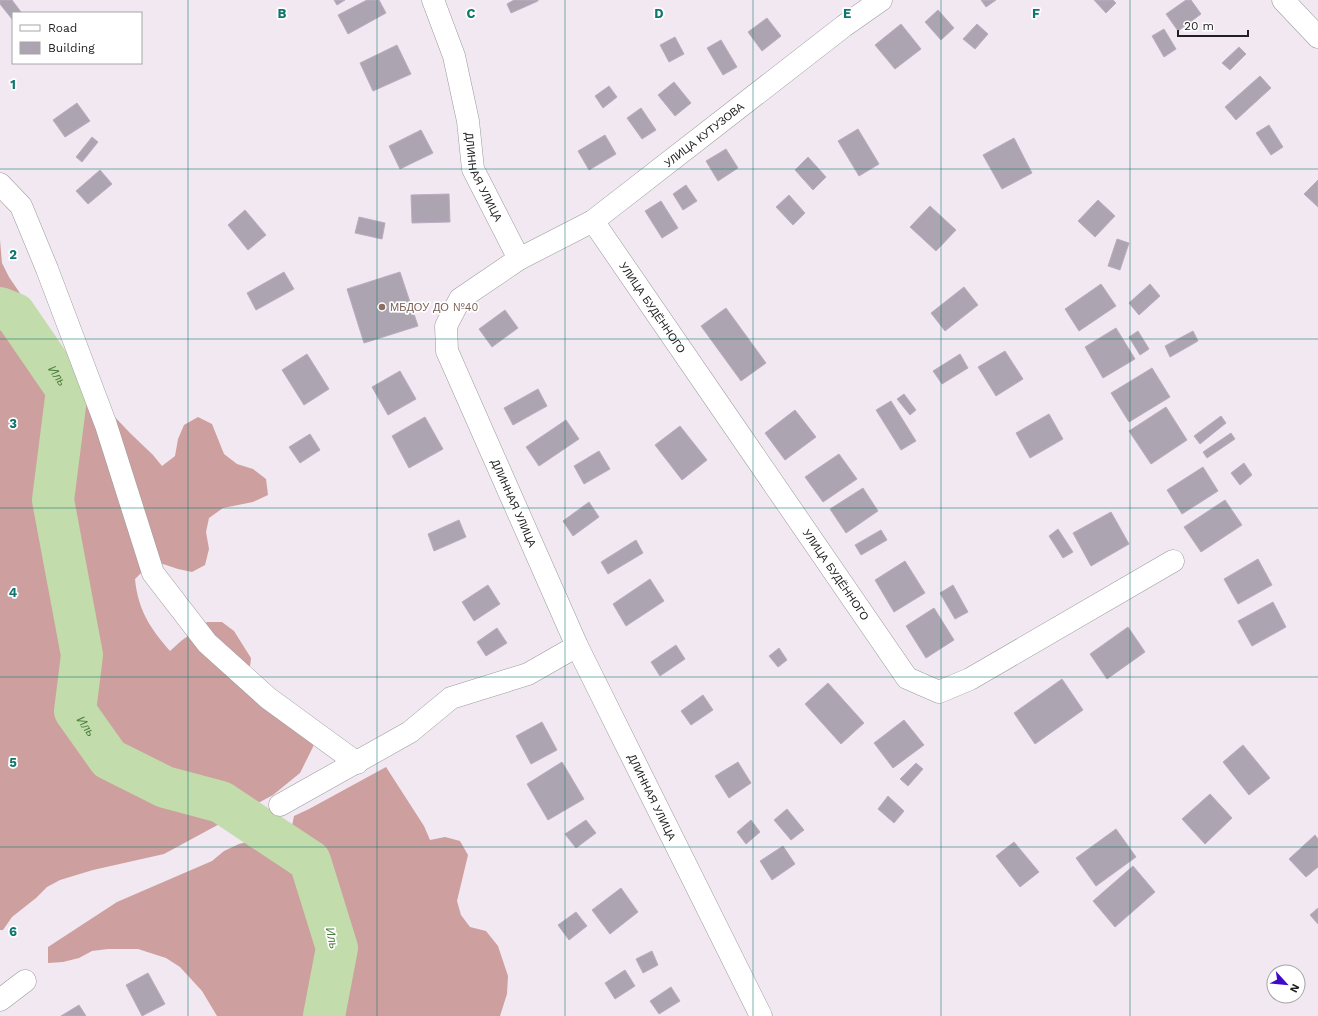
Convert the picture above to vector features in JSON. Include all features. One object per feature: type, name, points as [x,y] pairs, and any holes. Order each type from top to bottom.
[{"type":"street","name":"ДЛИННАЯ УЛИЦА","points":[[433,0],[454,56],[468,121],[473,169],[519,259],[460,299],[446,326],[447,351],[577,646],[761,1016]]},
{"type":"street","name":"УЛИЦА КУТУЗОВА","points":[[519,259],[593,221],[844,26],[881,0]]},
{"type":"street","points":[[1283,0],[1318,37]]},
{"type":"street","points":[[0,184],[21,206],[47,269],[106,425],[153,574],[207,643],[268,698],[357,763]]},
{"type":"street","name":"УЛИЦА БУДЁННОГО","points":[[593,221],[907,678],[939,692],[970,679],[1173,561]]},
{"type":"street","points":[[280,805],[410,732],[451,698],[528,674],[577,646]]},
{"type":"street","points":[[0,1000],[25,981]]},
{"type":"shaded area","points":[[0,240],[2,263],[9,277],[76,376],[162,466],[175,456],[178,439],[184,425],[198,417],[212,424],[224,454],[237,464],[253,469],[266,479],[268,495],[253,502],[223,508],[209,518],[206,532],[209,549],[205,565],[192,572],[163,564],[146,568],[135,579],[137,590],[146,618],[170,651],[207,622],[222,622],[234,631],[251,658],[247,692],[315,731],[313,747],[300,773],[273,795],[164,854],[93,870],[60,880],[47,887],[12,917],[3,930],[0,930]]},
{"type":"shaded area","points":[[386,767],[424,826],[430,840],[445,837],[460,841],[468,855],[457,901],[461,915],[470,927],[486,931],[498,946],[508,976],[507,994],[500,1016],[217,1016],[202,991],[180,967],[166,958],[138,949],[108,949],[92,951],[79,958],[63,962],[48,963],[48,947],[117,902],[212,861],[224,851],[239,844],[254,840],[269,845],[285,845],[291,831],[294,816]]},
{"type":"building","points":[[0,0],[12,0],[21,12],[12,12],[12,19],[0,4]]},
{"type":"building","points":[[334,0],[345,0],[337,5]]},
{"type":"building","points":[[367,0],[379,0],[386,13],[348,34],[338,15]]},
{"type":"building","points":[[514,0],[538,1],[511,13],[507,4]]},
{"type":"building","points":[[981,0],[996,0],[986,7]]},
{"type":"building","points":[[1094,0],[1113,0],[1116,3],[1106,13]]},
{"type":"building","points":[[1186,0],[1191,0],[1201,14],[1178,31],[1166,14]]},
{"type":"building","points":[[938,10],[954,28],[941,40],[925,22]]},
{"type":"building","points":[[767,18],[781,36],[762,51],[748,32]]},
{"type":"building","points":[[901,24],[921,49],[895,69],[875,45]]},
{"type":"building","points":[[977,24],[988,34],[975,49],[963,39]]},
{"type":"building","points":[[1164,29],[1176,49],[1164,57],[1152,36]]},
{"type":"building","points":[[675,37],[684,54],[669,62],[660,45]]},
{"type":"building","points":[[721,40],[737,67],[723,75],[707,48]]},
{"type":"building","points":[[397,45],[411,74],[373,91],[360,63]]},
{"type":"building","points":[[1239,47],[1246,54],[1230,70],[1222,63]]},
{"type":"building","points":[[1260,76],[1271,88],[1236,120],[1225,107]]},
{"type":"building","points":[[674,82],[691,103],[675,116],[658,95]]},
{"type":"building","points":[[609,86],[617,97],[603,108],[595,96]]},
{"type":"building","points":[[77,103],[90,121],[65,137],[53,120]]},
{"type":"building","points":[[641,108],[656,130],[642,139],[627,118]]},
{"type":"building","points":[[1269,125],[1283,147],[1271,155],[1256,133]]},
{"type":"building","points":[[858,129],[879,164],[859,176],[838,141]]},
{"type":"building","points":[[421,130],[433,153],[400,169],[389,146]]},
{"type":"building","points":[[605,135],[616,154],[589,170],[578,151]]},
{"type":"building","points":[[92,137],[98,142],[82,162],[76,157]]},
{"type":"building","points":[[1014,138],[1032,173],[1002,189],[983,155]]},
{"type":"building","points":[[726,149],[738,168],[718,181],[706,161]]},
{"type":"building","points":[[808,157],[826,177],[813,190],[795,170]]},
{"type":"building","points":[[100,170],[112,184],[88,204],[76,191]]},
{"type":"building","points":[[1318,180],[1318,207],[1304,194]]},
{"type":"building","points":[[686,185],[697,201],[683,210],[673,194]]},
{"type":"building","points":[[449,194],[450,222],[412,223],[411,195]]},
{"type":"building","points":[[789,195],[805,213],[793,225],[776,207]]},
{"type":"building","points":[[1098,200],[1115,216],[1095,237],[1078,221]]},
{"type":"building","points":[[661,201],[678,228],[662,238],[645,211]]},
{"type":"building","points":[[930,206],[956,230],[936,251],[910,227]]},
{"type":"building","points":[[245,210],[266,235],[248,250],[228,225]]},
{"type":"building","points":[[359,217],[385,223],[382,239],[355,233]]},
{"type":"building","points":[[1117,239],[1129,243],[1120,270],[1108,266]]},
{"type":"building","points":[[284,272],[294,289],[256,310],[247,293]]},
{"type":"building","name":"МБДОУ ДО №40","points":[[400,272],[418,326],[364,343],[347,289]]},
{"type":"building","points":[[1101,284],[1116,306],[1079,331],[1065,309]]},
{"type":"building","points":[[1150,284],[1160,296],[1139,315],[1129,303]]},
{"type":"building","points":[[964,287],[978,305],[945,331],[931,313]]},
{"type":"building","points":[[726,308],[766,363],[741,381],[701,326]]},
{"type":"building","points":[[505,310],[518,328],[492,347],[479,329]]},
{"type":"building","points":[[1116,328],[1135,359],[1103,378],[1085,347]]},
{"type":"building","points":[[1138,331],[1149,349],[1140,355],[1129,337]]},
{"type":"building","points":[[1193,331],[1198,341],[1170,357],[1165,346]]},
{"type":"building","points":[[1005,351],[1023,379],[996,396],[978,367]]},
{"type":"building","points":[[307,354],[329,389],[304,405],[282,370]]},
{"type":"building","points":[[960,354],[968,368],[942,384],[933,371]]},
{"type":"building","points":[[1152,368],[1170,397],[1129,422],[1111,393]]},
{"type":"building","points":[[400,371],[416,399],[388,415],[372,387]]},
{"type":"building","points":[[538,389],[547,406],[513,425],[504,408]]},
{"type":"building","points":[[904,394],[916,410],[910,415],[897,399]]},
{"type":"building","points":[[891,401],[916,441],[901,450],[876,410]]},
{"type":"building","points":[[1166,407],[1187,440],[1151,464],[1129,431]]},
{"type":"building","points":[[795,410],[816,437],[785,460],[765,433]]},
{"type":"building","points":[[1049,414],[1063,439],[1030,458],[1016,433]]},
{"type":"building","points":[[1221,416],[1226,423],[1200,444],[1194,436]]},
{"type":"building","points":[[425,417],[443,449],[409,468],[392,436]]},
{"type":"building","points":[[566,420],[579,439],[539,466],[526,447]]},
{"type":"building","points":[[680,426],[707,460],[682,480],[655,445]]},
{"type":"building","points":[[1231,433],[1235,439],[1207,458],[1203,452]]},
{"type":"building","points":[[310,434],[320,450],[300,463],[289,447]]},
{"type":"building","points":[[599,451],[610,469],[584,484],[574,466]]},
{"type":"building","points":[[839,454],[857,479],[823,502],[805,477]]},
{"type":"building","points":[[1244,463],[1252,475],[1240,485],[1231,473]]},
{"type":"building","points":[[1203,467],[1218,491],[1182,514],[1167,490]]},
{"type":"building","points":[[863,488],[878,511],[846,533],[830,509]]},
{"type":"building","points":[[1225,500],[1242,525],[1201,552],[1184,527]]},
{"type":"building","points":[[589,502],[599,517],[573,536],[563,521]]},
{"type":"building","points":[[1111,512],[1129,544],[1091,566],[1073,533]]},
{"type":"building","points":[[459,520],[466,537],[434,551],[428,534]]},
{"type":"building","points":[[1058,529],[1073,552],[1063,558],[1049,536]]},
{"type":"building","points":[[881,530],[887,540],[861,555],[855,545]]},
{"type":"building","points":[[636,540],[643,553],[608,574],[601,562]]},
{"type":"building","points":[[1258,559],[1272,585],[1238,604],[1224,579]]},
{"type":"building","points":[[905,561],[925,593],[894,612],[875,580]]},
{"type":"building","points":[[650,579],[664,601],[626,626],[613,604]]},
{"type":"building","points":[[488,585],[500,604],[474,621],[462,602]]},
{"type":"building","points":[[953,585],[968,612],[955,619],[940,593]]},
{"type":"building","points":[[1273,602],[1286,627],[1252,646],[1238,621]]},
{"type":"building","points":[[934,608],[954,640],[926,658],[906,626]]},
{"type":"building","points":[[1128,627],[1145,652],[1107,679],[1090,654]]},
{"type":"building","points":[[497,628],[507,643],[486,656],[477,642]]},
{"type":"building","points":[[676,645],[685,659],[660,676],[651,662]]},
{"type":"building","points":[[779,648],[787,660],[778,667],[769,656]]},
{"type":"building","points":[[1062,679],[1083,710],[1035,744],[1014,713]]},
{"type":"building","points":[[828,683],[864,723],[841,744],[805,704]]},
{"type":"building","points":[[703,695],[713,710],[691,725],[681,711]]},
{"type":"building","points":[[904,720],[924,745],[893,768],[874,743]]},
{"type":"building","points":[[542,722],[557,750],[531,764],[516,736]]},
{"type":"building","points":[[1243,745],[1270,778],[1249,795],[1223,762]]},
{"type":"building","points":[[562,762],[584,799],[548,820],[527,784]]},
{"type":"building","points":[[738,762],[751,783],[729,798],[715,776]]},
{"type":"building","points":[[916,763],[923,769],[908,786],[900,779]]},
{"type":"building","points":[[1210,794],[1232,818],[1205,844],[1182,819]]},
{"type":"building","points":[[888,796],[904,811],[894,823],[878,809]]},
{"type":"building","points":[[787,809],[804,830],[791,840],[774,820]]},
{"type":"building","points":[[586,820],[596,833],[576,848],[565,834]]},
{"type":"building","points":[[751,820],[760,832],[746,844],[737,832]]},
{"type":"building","points":[[1116,829],[1136,857],[1096,886],[1076,858]]},
{"type":"building","points":[[1315,835],[1318,839],[1318,867],[1306,877],[1289,859]]},
{"type":"building","points":[[1014,842],[1039,872],[1020,887],[996,856]]},
{"type":"building","points":[[783,846],[795,864],[772,880],[760,861]]},
{"type":"building","points":[[1133,866],[1155,892],[1115,927],[1093,901]]},
{"type":"building","points":[[621,888],[638,912],[610,934],[592,910]]},
{"type":"building","points":[[1318,908],[1318,924],[1310,915]]},
{"type":"building","points":[[576,912],[587,926],[569,940],[558,925]]},
{"type":"building","points":[[652,951],[658,965],[643,973],[636,959]]},
{"type":"building","points":[[625,970],[635,986],[615,999],[605,983]]},
{"type":"building","points":[[148,973],[165,1004],[142,1016],[126,985]]},
{"type":"building","points":[[671,987],[680,1001],[659,1014],[650,1001]]},
{"type":"building","points":[[79,1005],[86,1016],[61,1016]]},
{"type":"waterway","name":"Иль","points":[[0,308],[15,314],[67,390],[53,500],[82,655],[75,711],[109,759],[165,787],[221,802],[310,861],[337,948],[324,1016]]},
{"type":"place","name":"МБДОУ ДО №40","points":[[382,307]]}]
